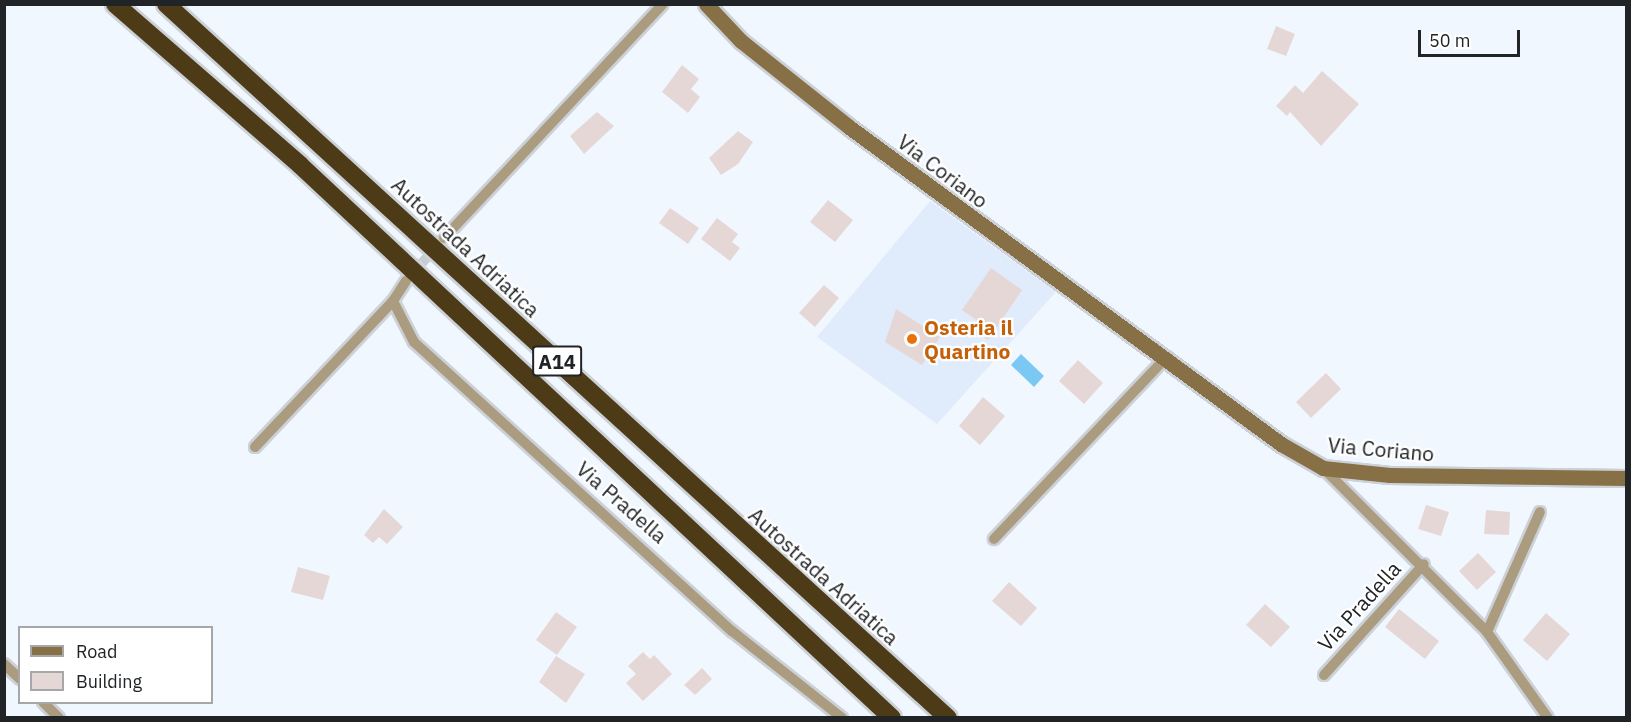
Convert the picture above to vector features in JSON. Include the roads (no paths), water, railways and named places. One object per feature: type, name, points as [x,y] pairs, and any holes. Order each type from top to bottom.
[{"type":"highway","name":"A14","points":[[116,4],[300,165],[892,717]]},
{"type":"highway","name":"Autostrada Adriatica","points":[[166,4],[948,717]]},
{"type":"main road","name":"Via Coriano","points":[[706,4],[741,41],[849,127],[1167,357],[1281,444],[1323,468],[1390,476],[1626,478]]},
{"type":"street","points":[[444,238],[663,4]]},
{"type":"street","points":[[255,447],[393,301],[406,281]]},
{"type":"street","name":"Via Pradella","points":[[393,301],[414,342],[732,631],[842,717]]},
{"type":"street","points":[[994,539],[1167,357]]},
{"type":"street","name":"Via Pradella","points":[[1323,468],[1424,564],[1487,632],[1548,717]]},
{"type":"street","points":[[1487,632],[1540,512]]},
{"type":"street","name":"Via Pradella","points":[[1324,675],[1424,564]]},
{"type":"street","points":[[4,664],[18,677]]},
{"type":"street","points":[[45,704],[58,717]]},
{"type":"water","points":[[1021,354],[1044,376],[1034,387],[1011,365]]},
{"type":"tunnel","points":[[412,274],[438,245]]},
{"type":"place","name":"Osteria il Quartino","points":[[912,339]]}]
